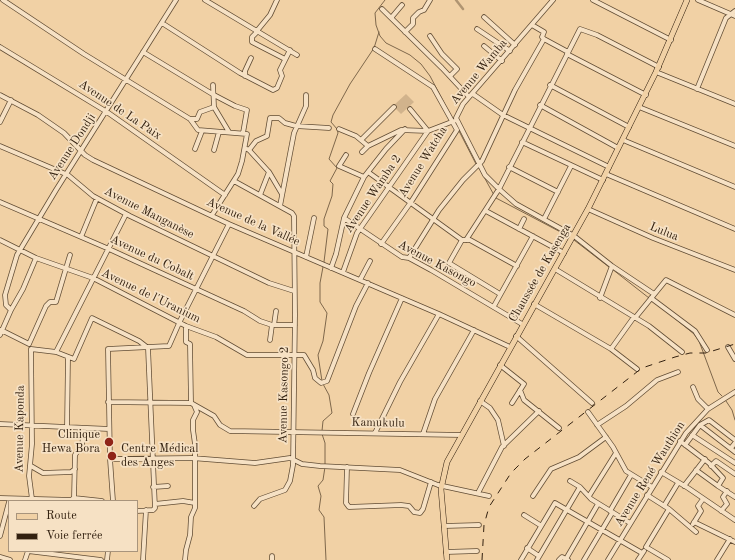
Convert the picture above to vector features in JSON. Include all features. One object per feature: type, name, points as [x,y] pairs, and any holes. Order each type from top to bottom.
[{"type":"main road","name":"Chaussée de Kasenga","points":[[447,560],[441,485],[445,466],[522,324],[573,238],[646,95],[687,0]]},
{"type":"street","points":[[3,0],[126,80],[190,119],[197,120],[200,112],[214,107]]},
{"type":"street","name":"Avenue Dondji","points":[[11,310],[6,305],[6,288],[20,250],[176,0]]},
{"type":"street","points":[[205,0],[256,32],[279,43],[297,55]]},
{"type":"street","points":[[276,0],[270,15],[252,37],[252,42],[285,59]]},
{"type":"street","points":[[405,32],[413,24],[413,18],[419,12],[424,10],[430,0]]},
{"type":"street","name":"Avenue Wamba","points":[[552,0],[502,61],[471,95],[458,112],[457,120],[478,166],[499,189],[516,204],[544,219],[573,238],[653,296],[695,331],[707,350]]},
{"type":"street","points":[[595,0],[671,40]]},
{"type":"street","points":[[698,0],[734,14]]},
{"type":"street","points":[[391,18],[402,5]]},
{"type":"street","points":[[382,9],[471,95],[503,115],[609,167]]},
{"type":"street","points":[[697,89],[726,18],[734,14]]},
{"type":"street","points":[[484,17],[515,45]]},
{"type":"street","points":[[162,23],[245,76],[275,89],[282,76],[280,70],[290,50]]},
{"type":"street","points":[[409,258],[433,218],[463,180],[478,166],[544,38],[542,37],[544,32],[532,24]]},
{"type":"street","points":[[500,294],[449,263],[464,240],[486,212],[499,189],[528,128],[568,53],[579,29],[581,28],[597,35],[659,67]]},
{"type":"street","points":[[477,29],[510,51]]},
{"type":"street","points":[[430,36],[442,54],[457,69],[450,76]]},
{"type":"street","points":[[544,38],[568,53],[646,95]]},
{"type":"street","name":"Avenue de La Paix","points":[[0,46],[107,112],[225,195]]},
{"type":"street","points":[[484,46],[502,61]]},
{"type":"street","name":"Avenue Watcha","points":[[375,49],[434,87],[456,131],[411,202],[382,244]]},
{"type":"street","points":[[143,52],[214,95],[235,106],[248,110],[243,133]]},
{"type":"street","points":[[245,76],[245,71],[251,58]]},
{"type":"street","points":[[656,72],[735,104]]},
{"type":"street","points":[[550,85],[629,127]]},
{"type":"street","points":[[213,86],[214,107],[229,132]]},
{"type":"street","name":"Avenue de la Vallée","points":[[0,95],[11,100],[64,133],[93,160],[229,224],[439,314],[510,347]]},
{"type":"street","points":[[280,206],[296,126],[306,106],[306,95]]},
{"type":"street","points":[[0,122],[11,100]]},
{"type":"street","points":[[540,105],[618,148]]},
{"type":"street","points":[[361,140],[394,107]]},
{"type":"street","points":[[639,107],[735,146]]},
{"type":"street","points":[[410,109],[428,131]]},
{"type":"street","points":[[212,215],[234,181],[247,150],[256,141],[267,136],[270,118],[279,118],[285,123],[296,126],[329,128]]},
{"type":"street","points":[[190,119],[197,130],[243,133],[247,135],[247,150],[269,172],[282,194]]},
{"type":"street","points":[[362,152],[368,146],[396,132],[405,129],[428,131],[457,120]]},
{"type":"street","points":[[331,268],[336,256],[344,218],[364,176],[405,129]]},
{"type":"street","points":[[339,130],[353,135],[368,146]]},
{"type":"street","points":[[195,149],[202,131]]},
{"type":"street","name":"Avenue Wamba 2","points":[[343,272],[353,240],[388,186],[428,131]]},
{"type":"street","points":[[214,150],[219,132]]},
{"type":"street","points":[[622,140],[735,188]]},
{"type":"street","points":[[522,142],[603,180]]},
{"type":"street","name":"Avenue Manganèse","points":[[0,146],[67,175],[97,198],[126,214],[269,283],[294,291]]},
{"type":"street","points":[[346,155],[339,166],[364,176]]},
{"type":"street","points":[[544,219],[571,166]]},
{"type":"street","points":[[510,167],[558,192]]},
{"type":"street","points":[[260,195],[269,172]]},
{"type":"street","points":[[368,172],[464,240],[517,266]]},
{"type":"street","points":[[606,174],[735,229]]},
{"type":"street","name":"Avenue Kasongo 2","points":[[110,459],[195,458],[255,463],[287,458],[294,460],[294,215],[234,181]]},
{"type":"street","points":[[81,237],[97,198]]},
{"type":"street","name":"Avenue du Cobalt","points":[[0,202],[109,249],[244,311],[260,321],[273,325],[295,324]]},
{"type":"street","name":"Lulua","points":[[588,209],[653,238],[735,270]]},
{"type":"street","points":[[486,212],[564,253]]},
{"type":"street","points":[[56,352],[126,214]]},
{"type":"street","points":[[306,258],[314,218]]},
{"type":"street","name":"Avenue Kasongo","points":[[344,218],[402,257],[409,258],[494,306],[522,324]]},
{"type":"street","points":[[519,229],[524,219]]},
{"type":"street","points":[[113,500],[110,459],[107,352],[109,348],[148,348],[169,346],[229,224]]},
{"type":"street","points":[[494,306],[533,236]]},
{"type":"street","name":"Avenue de l'Uranium","points":[[0,240],[36,258],[93,278],[186,326],[216,337],[247,355],[295,355]]},
{"type":"street","points":[[65,268],[70,255]]},
{"type":"street","points":[[0,335],[11,310],[26,284],[36,258]]},
{"type":"street","points":[[360,280],[370,261]]},
{"type":"street","points":[[600,298],[612,266]]},
{"type":"street","name":"Avenue Kaponda","points":[[32,499],[29,476],[31,466],[30,346],[46,306],[50,302],[56,302],[65,268]]},
{"type":"street","points":[[555,269],[662,335],[682,352]]},
{"type":"street","points":[[611,349],[634,318],[666,280],[735,315]]},
{"type":"street","points":[[295,355],[304,355],[313,370],[316,380],[321,383],[326,383],[368,283]]},
{"type":"street","points":[[0,286],[6,288]]},
{"type":"street","points":[[353,414],[368,373],[402,298]]},
{"type":"street","points":[[534,304],[611,349],[637,369]]},
{"type":"street","points":[[270,340],[276,311]]},
{"type":"street","points":[[375,433],[403,376],[439,314]]},
{"type":"street","points":[[1,330],[30,346],[56,352],[68,358],[75,359],[92,318],[139,341],[148,348]]},
{"type":"street","points":[[185,560],[190,535],[191,520],[195,508],[193,420],[197,412],[192,404],[190,344],[186,342],[186,326]]},
{"type":"street","points":[[423,434],[435,399],[474,330]]},
{"type":"street","points":[[516,336],[592,403]]},
{"type":"street","points":[[728,347],[735,359]]},
{"type":"street","points":[[138,511],[154,509],[155,504],[153,487],[148,348]]},
{"type":"street","points":[[67,428],[68,358]]},
{"type":"street","points":[[500,365],[524,384],[512,403]]},
{"type":"street","points":[[597,425],[626,406],[657,380],[678,372]]},
{"type":"street","points":[[693,386],[698,399],[708,410]]},
{"type":"street","points":[[520,390],[524,400],[559,428]]},
{"type":"street","name":"Avenue René Wauthion","points":[[608,560],[680,441],[691,426],[708,410],[735,392]]},
{"type":"street","points":[[480,400],[490,408],[498,420],[504,446]]},
{"type":"street","points":[[108,402],[192,404]]},
{"type":"street","name":"Kamukulu","points":[[192,404],[214,416],[220,425],[228,431],[462,435]]},
{"type":"street","points":[[478,494],[497,456],[504,446],[539,411]]},
{"type":"street","points":[[588,412],[606,437],[626,471],[652,487]]},
{"type":"street","points":[[685,445],[706,420],[710,420],[735,440]]},
{"type":"street","points":[[0,424],[110,429]]},
{"type":"street","points":[[700,426],[735,452]]},
{"type":"street","points":[[74,498],[75,454],[82,445],[84,429]]},
{"type":"street","points":[[692,435],[735,463]]},
{"type":"street","points":[[533,496],[551,469],[575,460],[606,437]]},
{"type":"street","points":[[680,441],[705,459],[723,478],[718,486]]},
{"type":"street","points":[[731,448],[735,443]]},
{"type":"street","points":[[589,496],[616,453]]},
{"type":"street","points":[[684,486],[705,459]]},
{"type":"street","points":[[254,506],[260,499],[285,490],[291,477],[294,460],[302,464],[400,470],[441,485],[489,496]]},
{"type":"street","points":[[711,466],[716,461],[735,474]]},
{"type":"street","points":[[31,466],[43,473],[71,472],[75,469]]},
{"type":"street","points":[[348,467],[346,503],[349,507],[395,505],[409,506],[414,512],[420,513],[423,509],[431,482]]},
{"type":"street","points":[[696,470],[735,497]]},
{"type":"street","points":[[661,472],[735,520]]},
{"type":"street","points":[[584,560],[602,530],[631,475]]},
{"type":"street","points":[[570,481],[580,487],[598,504],[630,523]]},
{"type":"street","points":[[664,506],[678,483]]},
{"type":"street","points":[[153,487],[168,486]]},
{"type":"street","points":[[537,560],[580,487]]},
{"type":"street","points":[[721,511],[727,504],[723,497],[727,491]]},
{"type":"street","points":[[647,495],[669,509],[696,532]]},
{"type":"street","points":[[1,498],[9,500],[72,500],[74,498],[93,500]]},
{"type":"street","points":[[0,536],[8,508],[1,498]]},
{"type":"street","points":[[691,528],[701,511],[698,506],[703,499]]},
{"type":"street","points":[[155,504],[183,501],[195,503]]},
{"type":"street","points":[[521,560],[554,503],[642,553]]},
{"type":"street","points":[[564,559],[598,504]]},
{"type":"street","points":[[638,560],[669,509]]},
{"type":"street","points":[[143,560],[146,510]]},
{"type":"street","points":[[524,516],[540,526]]},
{"type":"street","points":[[694,522],[709,531],[717,532],[735,542]]},
{"type":"street","points":[[444,526],[479,525]]},
{"type":"street","points":[[717,560],[730,539]]},
{"type":"street","points":[[527,548],[539,556]]},
{"type":"street","points":[[646,548],[668,560]]},
{"type":"street","points":[[446,552],[477,551]]},
{"type":"street","points":[[35,552],[82,559],[101,560]]},
{"type":"street","points":[[0,557],[10,560]]},
{"type":"shaded area","points":[[406,94],[414,102],[401,114],[393,106]]},
{"type":"waterway","points":[[385,0],[375,13],[376,25],[380,36],[386,43],[410,55],[421,64],[430,76],[451,116]]},
{"type":"waterway","points":[[456,0],[463,9]]},
{"type":"waterway","points":[[324,262],[328,229],[324,226],[324,219],[332,196],[333,184],[330,181],[337,168],[329,159],[338,133],[337,129],[331,122],[333,115],[350,84],[374,48],[379,32]]},
{"type":"waterway","points":[[459,131],[476,164]]},
{"type":"waterway","points":[[478,166],[494,195]]},
{"type":"waterway","points":[[496,198],[570,237]]},
{"type":"waterway","points":[[574,240],[609,267]]},
{"type":"waterway","points":[[322,381],[318,355],[323,341],[327,313],[320,302],[320,283],[323,267]]},
{"type":"waterway","points":[[612,269],[649,298]]},
{"type":"waterway","points":[[667,312],[694,334],[699,341],[718,392],[722,396]]},
{"type":"waterway","points":[[322,431],[323,421],[332,413],[329,395],[323,384]]},
{"type":"waterway","points":[[726,401],[732,410],[735,420]]},
{"type":"waterway","points":[[322,434],[325,443],[325,464]]},
{"type":"waterway","points":[[325,467],[323,480],[318,486],[321,496],[319,510],[324,517],[326,560]]},
{"type":"railway","points":[[482,560],[484,525],[489,507],[511,473],[525,459],[642,368],[690,353],[706,353],[735,344]]},
{"type":"place","name":"Clinique Hewa Bora","points":[[109,442]]},
{"type":"place","name":"Centre Médical des Anges","points":[[112,456]]}]
